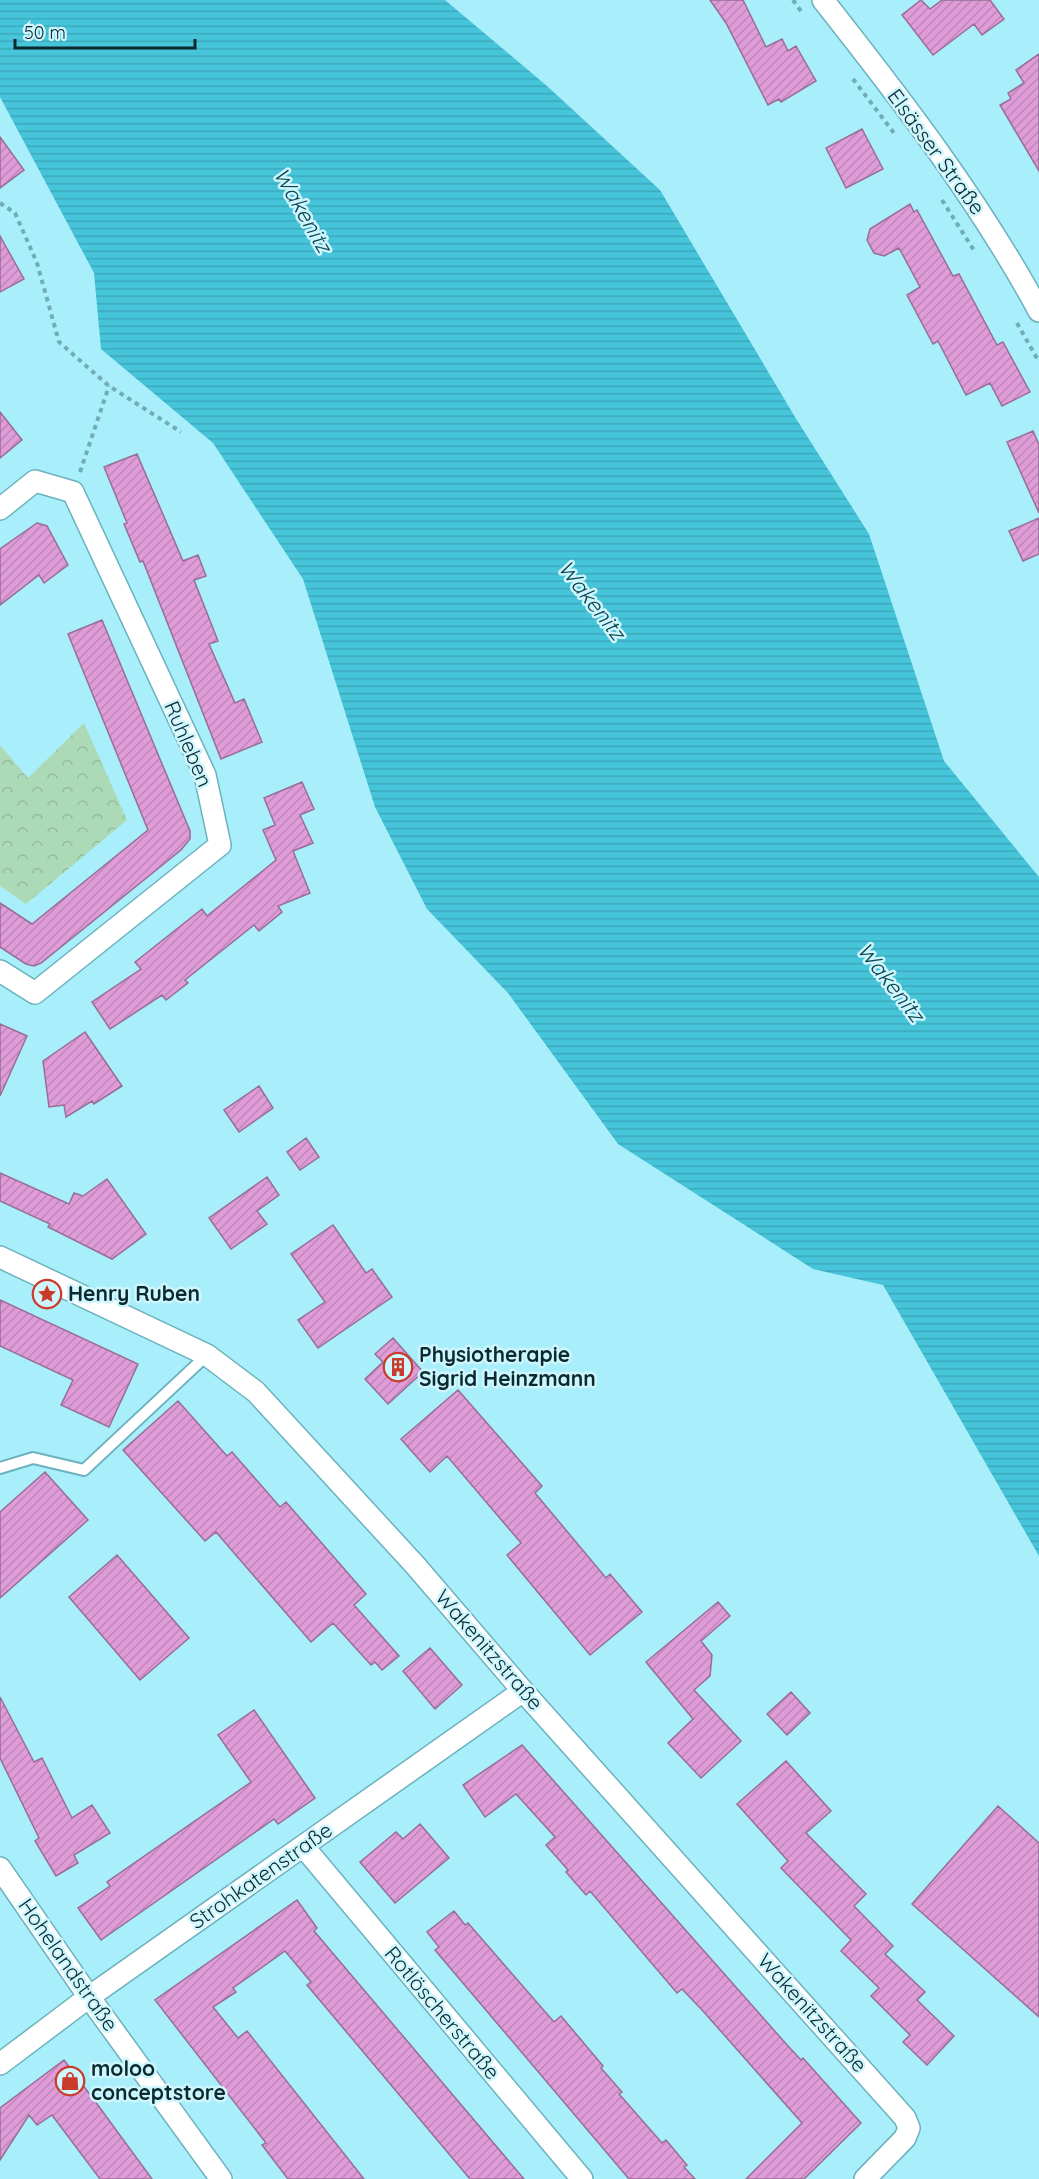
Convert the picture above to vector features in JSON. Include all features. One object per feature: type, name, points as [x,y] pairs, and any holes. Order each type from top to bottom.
[{"type":"street","name":"Elsässer Straße","points":[[823,0],[959,181],[1011,260],[1039,311]]},
{"type":"street","name":"Ruhleben","points":[[0,509],[35,481],[73,492],[205,775],[220,845],[34,993],[0,971]]},
{"type":"street","name":"Wakenitzstraße","points":[[0,1257],[207,1355],[256,1392],[415,1565],[523,1691],[905,2118],[909,2128],[905,2138],[865,2179]]},
{"type":"street","name":"Strohkatenstraße","points":[[0,2064],[89,1997],[523,1691]]},
{"type":"street","name":"Rotlöscherstraße","points":[[303,1846],[582,2179]]},
{"type":"street","name":"Hohelandstraße","points":[[0,1868],[89,1997],[221,2179]]},
{"type":"lane","points":[[0,1468],[33,1458],[84,1470],[207,1355]]},
{"type":"path","points":[[793,0],[807,18]]},
{"type":"path","points":[[848,72],[896,135]]},
{"type":"path","points":[[941,199],[977,254]]},
{"type":"path","points":[[0,203],[15,213],[37,263],[58,342],[109,386],[181,432]]},
{"type":"path","points":[[1012,312],[1039,362]]},
{"type":"path","points":[[83,463],[109,386]]},
{"type":"green space","points":[[84,723],[127,820],[26,904],[0,886],[0,745],[28,778]]},
{"type":"water","name":"Wakenitz","points":[[0,0],[445,0],[547,86],[660,190],[795,417],[869,534],[944,761],[1039,877],[1039,1556],[883,1285],[813,1269],[618,1144],[508,993],[427,909],[375,807],[303,579],[213,443],[101,349],[94,273],[0,97]]},
{"type":"building","points":[[710,0],[743,0],[766,47],[782,39],[788,51],[796,46],[816,81],[781,102],[779,99],[768,105],[726,23]]},
{"type":"building","points":[[921,0],[930,9],[942,0],[990,0],[1004,19],[982,35],[974,24],[933,55],[902,15]]},
{"type":"building","points":[[1039,54],[1039,171],[1000,105],[1011,99],[1008,93],[1024,83],[1016,70]]},
{"type":"building","points":[[862,129],[883,169],[846,188],[826,148]]},
{"type":"building","points":[[0,137],[24,170],[0,188]]},
{"type":"building","points":[[910,204],[914,212],[917,210],[953,276],[959,274],[997,345],[1003,342],[1030,392],[1002,406],[990,383],[966,395],[938,341],[933,344],[907,295],[920,287],[899,248],[884,256],[874,253],[867,240],[870,229]]},
{"type":"building","points":[[0,236],[24,279],[0,292]]},
{"type":"building","points":[[0,412],[22,440],[0,458]]},
{"type":"building","points":[[1033,431],[1039,445],[1039,513],[1007,442]]},
{"type":"building","points":[[137,454],[183,561],[198,555],[206,576],[194,580],[218,641],[209,644],[235,703],[244,699],[262,742],[221,759],[143,561],[140,562],[124,524],[127,523],[104,467]]},
{"type":"building","points":[[1039,518],[1039,554],[1023,561],[1009,531]]},
{"type":"building","points":[[37,523],[47,526],[68,565],[44,583],[39,575],[0,605],[0,549]]},
{"type":"building","points":[[102,620],[190,831],[190,839],[181,850],[41,963],[34,966],[26,964],[0,947],[0,903],[32,924],[148,830],[68,634]]},
{"type":"building","points":[[302,782],[314,809],[300,815],[313,843],[293,851],[310,893],[278,906],[282,912],[259,931],[254,925],[185,980],[188,983],[166,1000],[162,995],[110,1029],[92,1002],[141,969],[135,962],[202,909],[207,916],[276,860],[263,830],[275,825],[264,798]]},
{"type":"building","points":[[0,1024],[27,1036],[0,1096]]},
{"type":"building","points":[[85,1032],[122,1086],[94,1104],[92,1101],[66,1117],[64,1105],[49,1107],[43,1061]]},
{"type":"building","points":[[259,1086],[273,1108],[239,1132],[224,1110]]},
{"type":"building","points":[[306,1138],[319,1157],[300,1170],[287,1152]]},
{"type":"building","points":[[0,1173],[69,1204],[74,1193],[83,1196],[107,1179],[146,1234],[112,1259],[48,1227],[50,1224],[0,1201]]},
{"type":"building","points":[[267,1177],[279,1195],[257,1211],[267,1224],[231,1249],[209,1218]]},
{"type":"building","points":[[333,1225],[366,1273],[372,1269],[392,1297],[318,1348],[298,1320],[325,1302],[291,1254]]},
{"type":"building","points":[[0,1300],[138,1364],[109,1427],[61,1405],[73,1380],[0,1346]]},
{"type":"building","name":"Physiotherapie Sigrid Heinzmann","points":[[393,1338],[423,1372],[388,1404],[365,1379],[383,1362],[375,1354]]},
{"type":"building","points":[[458,1390],[542,1486],[535,1493],[606,1578],[610,1574],[642,1612],[590,1655],[507,1555],[521,1543],[447,1456],[430,1472],[401,1439]]},
{"type":"building","points":[[178,1401],[227,1456],[232,1452],[280,1507],[286,1502],[366,1594],[354,1605],[399,1656],[382,1670],[375,1662],[371,1665],[333,1623],[311,1642],[216,1532],[205,1541],[123,1450]]},
{"type":"building","points":[[45,1472],[88,1520],[0,1598],[0,1512]]},
{"type":"building","points":[[117,1555],[189,1638],[140,1680],[69,1597]]},
{"type":"building","points":[[718,1602],[730,1616],[701,1641],[712,1655],[710,1676],[694,1690],[741,1741],[701,1778],[668,1743],[693,1719],[646,1662]]},
{"type":"building","points":[[430,1648],[462,1685],[435,1709],[403,1671]]},
{"type":"building","points":[[791,1692],[810,1713],[787,1735],[767,1714]]},
{"type":"building","points":[[0,1697],[34,1762],[42,1758],[72,1818],[92,1805],[110,1833],[74,1855],[78,1863],[56,1876],[35,1841],[39,1838],[0,1758]]},
{"type":"building","points":[[254,1710],[315,1798],[278,1824],[274,1819],[101,1940],[78,1908],[110,1886],[107,1882],[251,1782],[218,1735]]},
{"type":"building","points":[[522,1745],[788,2046],[801,2060],[803,2058],[861,2123],[804,2179],[746,2179],[802,2123],[703,2011],[682,1989],[677,1993],[590,1891],[586,1895],[566,1872],[568,1870],[546,1845],[555,1837],[516,1794],[485,1817],[463,1785]]},
{"type":"building","points":[[786,1761],[831,1811],[806,1833],[866,1894],[854,1906],[893,1946],[885,1954],[925,1992],[917,2000],[954,2036],[927,2065],[903,2042],[910,2035],[871,1996],[879,1988],[841,1951],[851,1940],[781,1868],[788,1861],[737,1804]]},
{"type":"building","points":[[998,1806],[1039,1843],[1039,2017],[912,1904]]},
{"type":"building","points":[[420,1824],[449,1858],[395,1903],[360,1862],[396,1832],[403,1839]]},
{"type":"building","points":[[297,1900],[317,1928],[314,1931],[524,2179],[470,2179],[307,1985],[311,1982],[285,1951],[233,1988],[236,1992],[213,2007],[238,2038],[247,2031],[364,2179],[288,2179],[262,2145],[266,2143],[155,2000]]},
{"type":"building","points":[[454,1911],[465,1925],[468,1923],[554,2022],[561,2016],[603,2066],[601,2068],[622,2092],[619,2094],[662,2143],[666,2140],[687,2165],[684,2167],[695,2179],[629,2179],[435,1950],[439,1947],[427,1932]]},
{"type":"building","points":[[64,2060],[152,2179],[100,2179],[52,2115],[37,2125],[29,2115],[0,2160],[0,2108]]},
{"type":"place","name":"Henry Ruben","points":[[47,1294]]},
{"type":"place","name":"Physiotherapie Sigrid Heinzmann","points":[[398,1367]]},
{"type":"place","name":"moloo conceptstore","points":[[70,2081]]}]
